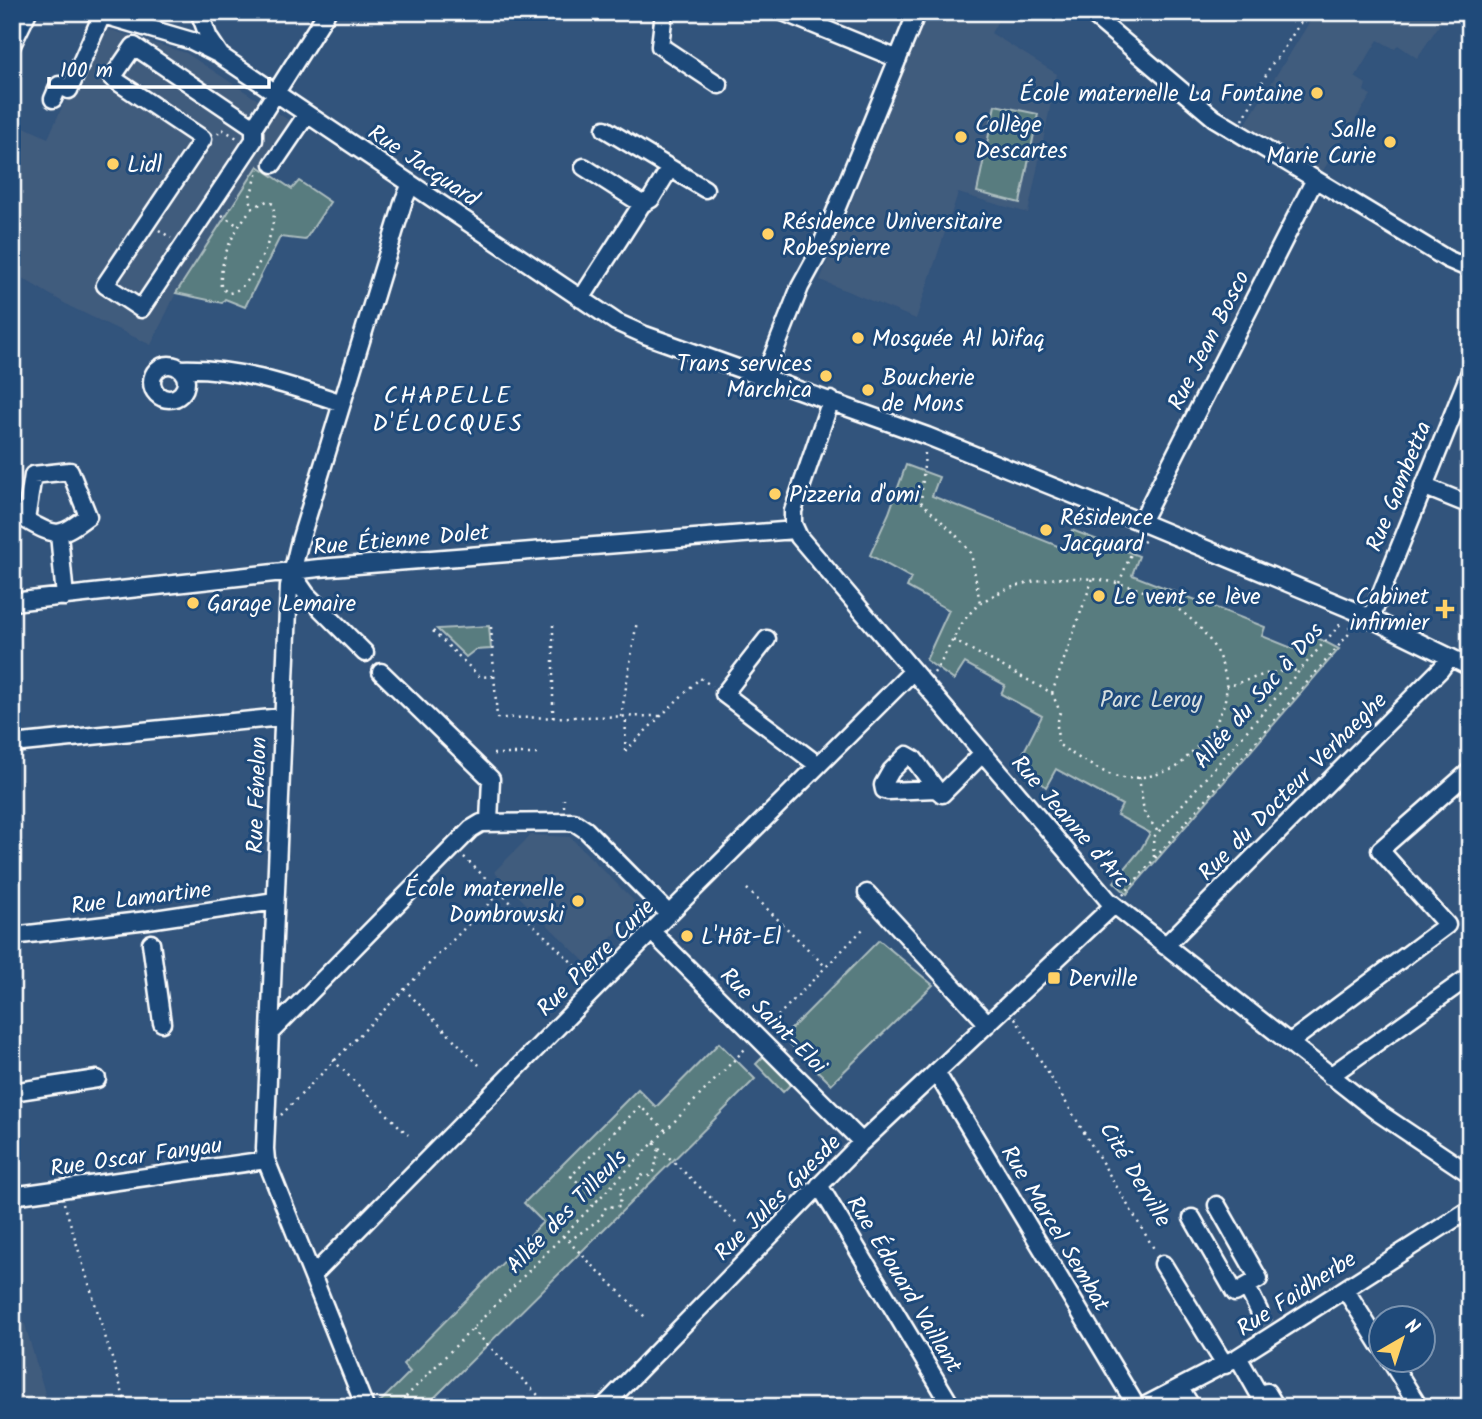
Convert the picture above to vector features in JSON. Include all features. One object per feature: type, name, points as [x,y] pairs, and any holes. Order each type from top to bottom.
[{"type":"street","points":[[12,46],[28,12]]},
{"type":"street","name":"Rue Jacquard","points":[[199,12],[209,38],[221,56],[616,322],[645,335],[927,436],[1142,522],[1353,610],[1470,667]]},
{"type":"street","points":[[254,127],[134,46],[112,78],[203,139],[105,285],[141,309],[254,140],[254,127],[327,12]]},
{"type":"street","points":[[664,12],[660,46],[719,85]]},
{"type":"street","points":[[783,12],[898,59]]},
{"type":"street","points":[[764,377],[917,12]]},
{"type":"street","points":[[1088,12],[1204,110],[1236,133],[1447,259],[1470,269]]},
{"type":"street","points":[[53,99],[59,85],[69,89],[98,14],[192,41],[221,56]]},
{"type":"street","points":[[267,164],[307,114]]},
{"type":"street","points":[[605,129],[705,189]]},
{"type":"street","points":[[584,167],[642,204]]},
{"type":"street","points":[[581,299],[642,204],[651,199],[670,168]]},
{"type":"street","name":"Rue Jean Bosco","points":[[1142,522],[1315,179]]},
{"type":"street","name":"Rue Fénelon","points":[[365,1407],[266,1160],[265,1131],[287,600],[291,572],[411,184]]},
{"type":"street","points":[[180,369],[200,368],[277,382],[342,403]]},
{"type":"street","name":"Rue Gambetta","points":[[1371,618],[1470,372]]},
{"type":"street","points":[[795,530],[795,503],[831,400]]},
{"type":"street","points":[[70,471],[88,516],[70,530],[59,534],[41,529],[26,520],[33,475],[70,471]]},
{"type":"street","points":[[1423,486],[1470,505]]},
{"type":"street","name":"Rue Étienne Dolet","points":[[12,602],[291,572],[795,530]]},
{"type":"street","name":"Rue Jeanne d'Arc","points":[[795,530],[1088,879],[1114,905],[1330,1076],[1404,1131],[1470,1174]]},
{"type":"street","points":[[59,534],[65,597]]},
{"type":"street","points":[[291,572],[307,595],[365,653]]},
{"type":"street","points":[[767,639],[724,694],[818,765]]},
{"type":"street","name":"Rue du Docteur Verhaeghe","points":[[1165,946],[1450,657]]},
{"type":"street","points":[[381,672],[491,779],[489,821]]},
{"type":"street","name":"Rue Pierre Curie","points":[[313,1275],[912,672]]},
{"type":"street","points":[[12,744],[282,717]]},
{"type":"street","points":[[936,789],[942,794],[982,754]]},
{"type":"street","points":[[1289,1043],[1447,925],[1380,850],[1470,771]]},
{"type":"street","points":[[270,1033],[454,847],[476,826],[489,821],[574,822],[586,830],[669,914]]},
{"type":"street","points":[[867,893],[988,1024]]},
{"type":"street","name":"Rue Lamartine","points":[[12,936],[150,931],[275,901]]},
{"type":"street","name":"Rue Jules Guesde","points":[[603,1407],[862,1142],[1114,905]]},
{"type":"street","points":[[150,931],[162,1023]]},
{"type":"street","name":"Rue Saint-Eloi","points":[[652,932],[762,1032],[862,1142]]},
{"type":"street","points":[[1330,1076],[1470,976]]},
{"type":"street","name":"Rue Marcel Sembat","points":[[936,1072],[1137,1407]]},
{"type":"street","points":[[12,1092],[97,1080]]},
{"type":"street","name":"Rue Oscar Fanyau","points":[[12,1196],[266,1160]]},
{"type":"street","name":"Rue Édouard Vaillant","points":[[819,1185],[952,1407]]},
{"type":"street","points":[[1192,1218],[1235,1293],[1247,1287],[1259,1279],[1217,1205]]},
{"type":"street","name":"Rue Faidherbe","points":[[1142,1407],[1232,1361],[1271,1331],[1345,1289],[1470,1209]]},
{"type":"street","name":"Cité Derville","points":[[1163,1264],[1232,1361],[1259,1394],[1268,1392],[1276,1407]]},
{"type":"street","points":[[1247,1287],[1259,1311]]},
{"type":"street","points":[[1345,1289],[1366,1322]]},
{"type":"street","points":[[1399,1374],[1419,1407]]},
{"type":"street","points":[[1181,1388],[1192,1407]]},
{"type":"path","points":[[1236,133],[1271,65],[1307,12]]},
{"type":"path","points":[[252,208],[267,201],[273,204],[273,228],[252,273],[237,290],[228,293],[222,287],[221,280],[225,256],[238,226],[252,208],[250,196],[267,164]]},
{"type":"path","points":[[927,436],[921,502],[971,553],[981,604]]},
{"type":"path","points":[[1119,583],[1133,549],[1161,530]]},
{"type":"path","points":[[1052,694],[1094,578]]},
{"type":"path","points":[[925,687],[961,623],[981,604],[1012,586],[1047,579],[1094,578],[1119,583],[1175,606],[1208,634],[1225,674],[1223,710],[1207,737],[1177,767],[1148,777],[1120,778],[1074,756],[1058,744],[1057,725],[1060,712],[1052,694],[953,640]]},
{"type":"path","name":"Allée du Sac à Dos","points":[[1158,832],[1353,610]]},
{"type":"path","name":"Allée du Sac à Dos","points":[[1114,905],[1348,635],[1353,610]]},
{"type":"path","points":[[553,620],[553,718]]},
{"type":"path","points":[[621,717],[637,621]]},
{"type":"path","points":[[491,627],[497,718],[662,716]]},
{"type":"path","points":[[433,631],[480,677],[494,676]]},
{"type":"path","points":[[1226,687],[1269,673],[1302,670]]},
{"type":"path","points":[[626,717],[625,751],[700,678],[724,694]]},
{"type":"path","points":[[493,754],[537,754]]},
{"type":"path","points":[[1139,778],[1144,812],[1158,832],[1153,838],[1154,857]]},
{"type":"path","points":[[454,847],[597,987]]},
{"type":"path","points":[[747,889],[826,967]]},
{"type":"path","points":[[265,1131],[499,893]]},
{"type":"path","name":"Allée des Tilleuls","points":[[396,1407],[866,928]]},
{"type":"path","points":[[404,989],[479,1065]]},
{"type":"path","name":"Cité Derville","points":[[1008,1006],[1163,1264]]},
{"type":"path","points":[[333,1060],[408,1136]]},
{"type":"path","points":[[598,1201],[571,1176],[640,1106],[666,1131]]},
{"type":"path","points":[[654,1143],[738,1224]]},
{"type":"path","points":[[569,1241],[600,1219],[606,1207],[620,1206],[621,1189],[638,1184],[639,1175],[654,1172],[659,1148]]},
{"type":"path","points":[[60,1190],[127,1407]]},
{"type":"path","points":[[564,1236],[646,1318]]},
{"type":"path","points":[[472,1329],[550,1407]]},
{"type":"shaded area","name":"Collège Descartes","points":[[928,12],[1003,12],[991,33],[1057,74],[1028,213],[958,193],[916,319],[820,280]]},
{"type":"shaded area","name":"École maternelle La Fontaine","points":[[1316,12],[1448,12],[1417,58],[1398,45],[1395,49],[1378,40],[1355,77],[1366,84],[1364,91],[1371,95],[1322,172],[1245,125]]},
{"type":"shaded area","points":[[99,26],[186,53],[296,125],[264,170],[293,189],[299,181],[330,202],[305,240],[280,237],[245,307],[225,299],[222,303],[176,293],[151,345],[71,307],[12,272],[12,148],[22,126],[48,138]]},
{"type":"shaded area","name":"École maternelle Dombrowski","points":[[531,835],[570,837],[641,908],[586,963],[494,872]]},
{"type":"shaded area","points":[[12,1280],[49,1407],[12,1407]]},
{"type":"green space","points":[[995,105],[1038,114],[1020,203],[977,192]]},
{"type":"green space","points":[[258,166],[292,189],[299,181],[330,202],[305,240],[280,237],[245,307],[225,299],[222,303],[176,293]]},
{"type":"green space","name":"Parc Leroy","points":[[906,465],[939,477],[932,496],[1065,549],[1072,530],[1139,556],[1132,575],[1265,627],[1262,636],[1304,653],[1312,635],[1339,649],[1127,894],[1114,882],[1141,849],[1150,833],[1117,815],[1122,805],[1056,769],[1046,787],[1018,763],[1042,716],[1001,694],[1005,685],[965,663],[954,680],[926,660],[949,610],[907,587],[911,578],[870,555]]},
{"type":"green space","points":[[489,626],[491,649],[475,650],[466,657],[437,629]]},
{"type":"green space","points":[[879,940],[933,985],[831,1084],[783,1037]]},
{"type":"green space","points":[[719,1043],[755,1079],[425,1407],[375,1407],[410,1372],[403,1364],[543,1222],[524,1203],[638,1089],[656,1107]]},
{"type":"green space","points":[[769,1051],[796,1079],[783,1092],[756,1064]]},
{"type":"tunnel","points":[[1259,1311],[1269,1328]]},
{"type":"place","name":"École maternelle La Fontaine","points":[[1317,93]]},
{"type":"place","name":"Collège Descartes","points":[[961,137]]},
{"type":"place","name":"Salle Marie Curie","points":[[1390,142]]},
{"type":"place","name":"Lidl","points":[[113,164]]},
{"type":"place","name":"Résidence Universitaire Robespierre","points":[[768,234]]},
{"type":"place","name":"Mosquée Al Wifaq","points":[[858,338]]},
{"type":"place","name":"Trans services Marchica","points":[[826,376]]},
{"type":"place","name":"Boucherie de Mons","points":[[868,390]]},
{"type":"place","name":"Pizzeria d'omi","points":[[775,494]]},
{"type":"place","name":"Résidence Jacquard","points":[[1046,530]]},
{"type":"place","name":"Le vent se lève","points":[[1099,596]]},
{"type":"place","name":"Garage Lemaire","points":[[193,603]]},
{"type":"place","name":"Cabinet infirmier","points":[[1445,609]]},
{"type":"place","name":"École maternelle Dombrowski","points":[[578,901]]},
{"type":"place","name":"L'Hôt-El","points":[[687,936]]},
{"type":"place","name":"Derville","points":[[1054,978]]},
{"type":"district","name":"CHAPELLE D'ÉLOCQUES","points":[[448,409]]}]
